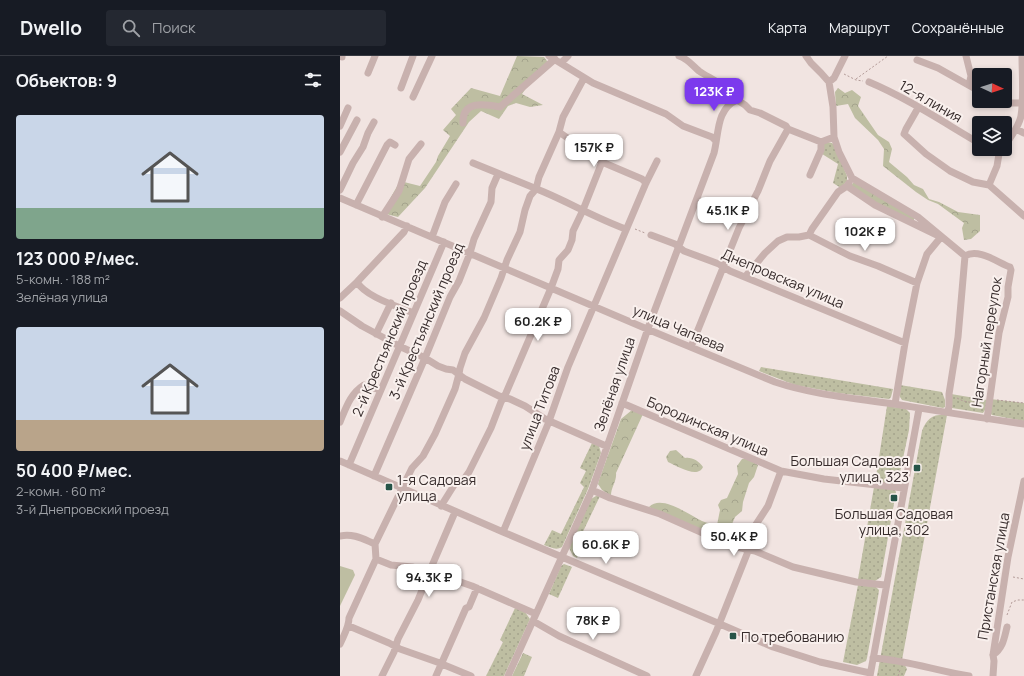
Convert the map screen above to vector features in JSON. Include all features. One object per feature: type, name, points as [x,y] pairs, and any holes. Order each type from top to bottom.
[{"type":"street","points":[[368,73],[376,56]]},
{"type":"street","points":[[401,88],[413,56]]},
{"type":"street","points":[[413,97],[432,56]]},
{"type":"street","points":[[462,123],[464,114],[473,106],[484,104],[500,107],[555,59],[568,56]]},
{"type":"street","points":[[679,56],[686,58],[698,70],[723,86],[750,110],[760,113],[786,126],[788,129],[821,142],[834,137]]},
{"type":"street","points":[[806,56],[811,64],[829,82],[834,137],[839,152],[852,178],[918,217],[965,256],[958,336],[949,394],[948,412]]},
{"type":"street","points":[[829,82],[834,78],[845,56]]},
{"type":"street","points":[[966,56],[971,76],[969,85]]},
{"type":"street","points":[[1012,135],[1021,117],[1024,103],[1022,56]]},
{"type":"street","points":[[555,59],[584,78],[666,114],[683,126],[712,137],[716,141]]},
{"type":"street","points":[[917,60],[938,68],[972,86]]},
{"type":"street","points":[[340,644],[345,630],[349,626],[349,618],[376,559],[375,544],[412,468],[423,456],[435,434],[455,389],[465,353],[484,318],[520,232],[524,210],[530,196],[536,189],[559,132],[563,117],[584,78]]},
{"type":"street","name":"12-я линия","points":[[869,82],[972,139]]},
{"type":"street","name":"Зелёная улица","points":[[508,676],[592,490],[606,446],[648,329],[714,153],[719,124],[724,111],[732,102],[737,100]]},
{"type":"street","points":[[1012,103],[1024,103]]},
{"type":"street","points":[[340,126],[348,108]]},
{"type":"street","points":[[918,108],[904,134],[926,154],[950,170],[973,182],[989,185],[1024,216]]},
{"type":"street","points":[[340,152],[357,120]]},
{"type":"street","points":[[340,190],[353,163],[363,147],[374,122]]},
{"type":"street","points":[[691,347],[739,228],[758,191],[770,162],[788,129]]},
{"type":"street","points":[[1016,129],[1024,133]]},
{"type":"street","points":[[559,132],[602,162],[642,179],[646,183]]},
{"type":"street","points":[[356,205],[387,145],[390,142],[395,145]]},
{"type":"street","points":[[810,175],[821,150],[821,142]]},
{"type":"street","points":[[382,217],[398,191],[410,159],[421,144]]},
{"type":"street","points":[[989,185],[1000,156]]},
{"type":"street","name":"улица Титова","points":[[503,532],[549,420],[568,367],[627,226],[657,161]]},
{"type":"street","points":[[441,506],[456,482],[464,479],[469,472],[491,428],[558,269],[560,260],[568,250],[572,240],[573,231],[602,162]]},
{"type":"street","points":[[473,163],[583,210],[627,226]]},
{"type":"street","name":"3-й Крестьянский проезд","points":[[374,476],[426,358],[450,297],[459,281],[474,239],[491,202],[492,188],[498,174]]},
{"type":"street","points":[[809,235],[838,192],[847,186],[852,178]]},
{"type":"street","points":[[432,237],[445,202],[456,184]]},
{"type":"street","points":[[847,186],[875,205],[941,237]]},
{"type":"street","name":"улица Чапаева","points":[[340,198],[775,382],[794,388],[838,397],[895,404],[919,409],[1024,424]]},
{"type":"street","points":[[340,298],[404,232],[406,226]]},
{"type":"street","name":"Днепровская улица","points":[[651,235],[674,244],[684,251],[719,264],[724,268],[745,277],[905,343]]},
{"type":"street","points":[[745,277],[765,253],[778,241],[787,237],[809,235],[850,256],[917,283]]},
{"type":"street","points":[[895,404],[917,283],[927,254],[941,237]]},
{"type":"street","name":"2-й Крестьянский проезд","points":[[349,465],[444,242]]},
{"type":"street","name":"Нагорный переулок","points":[[965,256],[970,253],[982,255],[1010,267],[1011,270],[1008,297],[999,333],[987,419]]},
{"type":"street","points":[[357,282],[375,297],[413,313]]},
{"type":"street","points":[[376,334],[391,303]]},
{"type":"street","points":[[340,311],[376,334],[426,358],[438,366],[453,370],[465,379],[525,406],[549,420],[606,446]]},
{"type":"street","points":[[340,422],[352,396],[357,390],[364,385],[380,390]]},
{"type":"street","name":"Бородинская улица","points":[[622,403],[781,471],[824,479],[903,488]]},
{"type":"street","points":[[340,461],[441,506],[720,624],[773,648],[870,675],[903,488],[919,409]]},
{"type":"street","points":[[696,676],[720,624],[755,526],[773,496],[781,471]]},
{"type":"street","name":"Пристанская улица","points":[[993,676],[993,655],[1005,576],[1024,481]]},
{"type":"street","points":[[592,490],[660,514],[732,546],[748,549],[793,567],[856,582],[886,585]]},
{"type":"street","points":[[382,676],[398,639],[418,600],[455,512]]},
{"type":"street","points":[[340,536],[347,535],[361,537],[375,544]]},
{"type":"street","points":[[376,559],[391,565],[412,567],[436,573],[478,588],[535,617],[559,636],[647,676]]},
{"type":"street","points":[[436,676],[466,608],[469,607],[478,588]]},
{"type":"street","points":[[349,626],[471,676]]},
{"type":"street","points":[[993,655],[999,651],[1002,646],[1007,627]]},
{"type":"street","points":[[873,658],[906,662],[970,676]]},
{"type":"path","points":[[856,80],[888,56]]},
{"type":"path","points":[[838,71],[856,80],[869,82]]},
{"type":"path","points":[[627,226],[651,235]]},
{"type":"path","points":[[1005,576],[1024,579]]},
{"type":"path","points":[[1007,627],[1005,619],[1012,602],[1024,600]]},
{"type":"green space","points":[[517,56],[544,57],[550,65],[529,84],[522,94],[543,105],[530,107],[516,103],[508,106],[499,119],[481,111],[469,122],[425,188],[398,217],[382,213],[400,181],[420,186],[436,162],[450,136],[443,130],[456,115],[451,109],[471,88],[500,96]]},
{"type":"green space","points":[[838,88],[845,93],[852,90],[861,97],[858,106],[878,135],[889,142],[892,149],[889,162],[914,185],[923,189],[929,199],[939,202],[958,212],[980,215],[980,231],[971,239],[964,240],[962,228],[964,223],[938,204],[928,200],[916,192],[883,166],[884,149],[878,140],[855,118],[848,104],[836,106],[835,92]]},
{"type":"green space","points":[[827,142],[832,143],[835,146],[847,176],[847,181],[841,188],[833,183],[838,164],[819,152],[818,145]]},
{"type":"green space","points":[[856,182],[914,217],[914,220],[913,221],[876,203],[851,186]]},
{"type":"green space","points":[[761,367],[893,389],[889,399],[838,393],[795,385],[759,371]]},
{"type":"green space","points":[[900,385],[942,392],[945,400],[945,407],[943,408],[902,400],[900,397]]},
{"type":"green space","points":[[951,394],[987,400],[985,410],[983,413],[952,408]]},
{"type":"green space","points":[[990,399],[1024,403],[1024,421],[992,415],[990,413]]},
{"type":"green space","points":[[887,406],[906,409],[910,413],[909,430],[898,482],[894,485],[875,483]]},
{"type":"green space","points":[[632,410],[643,414],[616,473],[616,479],[611,496],[602,490],[598,484],[621,419]]},
{"type":"green space","points":[[947,415],[902,660],[907,669],[904,676],[877,676],[922,431],[928,420],[934,416]]},
{"type":"green space","points":[[592,443],[599,446],[601,453],[588,489],[562,547],[555,549],[544,545],[552,530],[561,534],[584,487],[580,483],[586,471],[580,468]]},
{"type":"green space","points":[[676,450],[685,458],[695,460],[703,467],[697,472],[692,472],[668,462],[666,457],[670,451]]},
{"type":"green space","points":[[742,459],[749,459],[758,465],[754,477],[749,483],[743,502],[742,511],[735,517],[730,529],[736,534],[742,536],[743,543],[735,543],[725,540],[649,507],[654,504],[668,504],[704,522],[717,525],[720,510],[718,505],[721,500],[727,498],[738,474],[737,466]]},
{"type":"green space","points":[[874,487],[895,490],[896,492],[881,577],[875,581],[858,579]]},
{"type":"green space","points":[[596,496],[600,496],[579,540],[584,542],[577,558],[573,556],[569,548],[591,499]]},
{"type":"green space","points":[[564,564],[572,567],[558,598],[549,594],[561,566]]},
{"type":"green space","points":[[340,566],[353,570],[355,575],[340,606]]},
{"type":"green space","points":[[858,585],[876,587],[879,590],[867,658],[866,661],[857,665],[843,662]]},
{"type":"green space","points":[[515,608],[525,612],[530,619],[504,676],[486,676],[503,642],[500,640]]},
{"type":"green space","points":[[523,653],[532,657],[524,676],[512,676]]},
{"type":"place","name":"Большая Садовая улица, 323","points":[[917,468]]},
{"type":"place","name":"1-я Садовая улица","points":[[389,487]]},
{"type":"place","name":"Большая Садовая улица, 302","points":[[894,498]]},
{"type":"place","name":"По требованию","points":[[733,636]]}]
